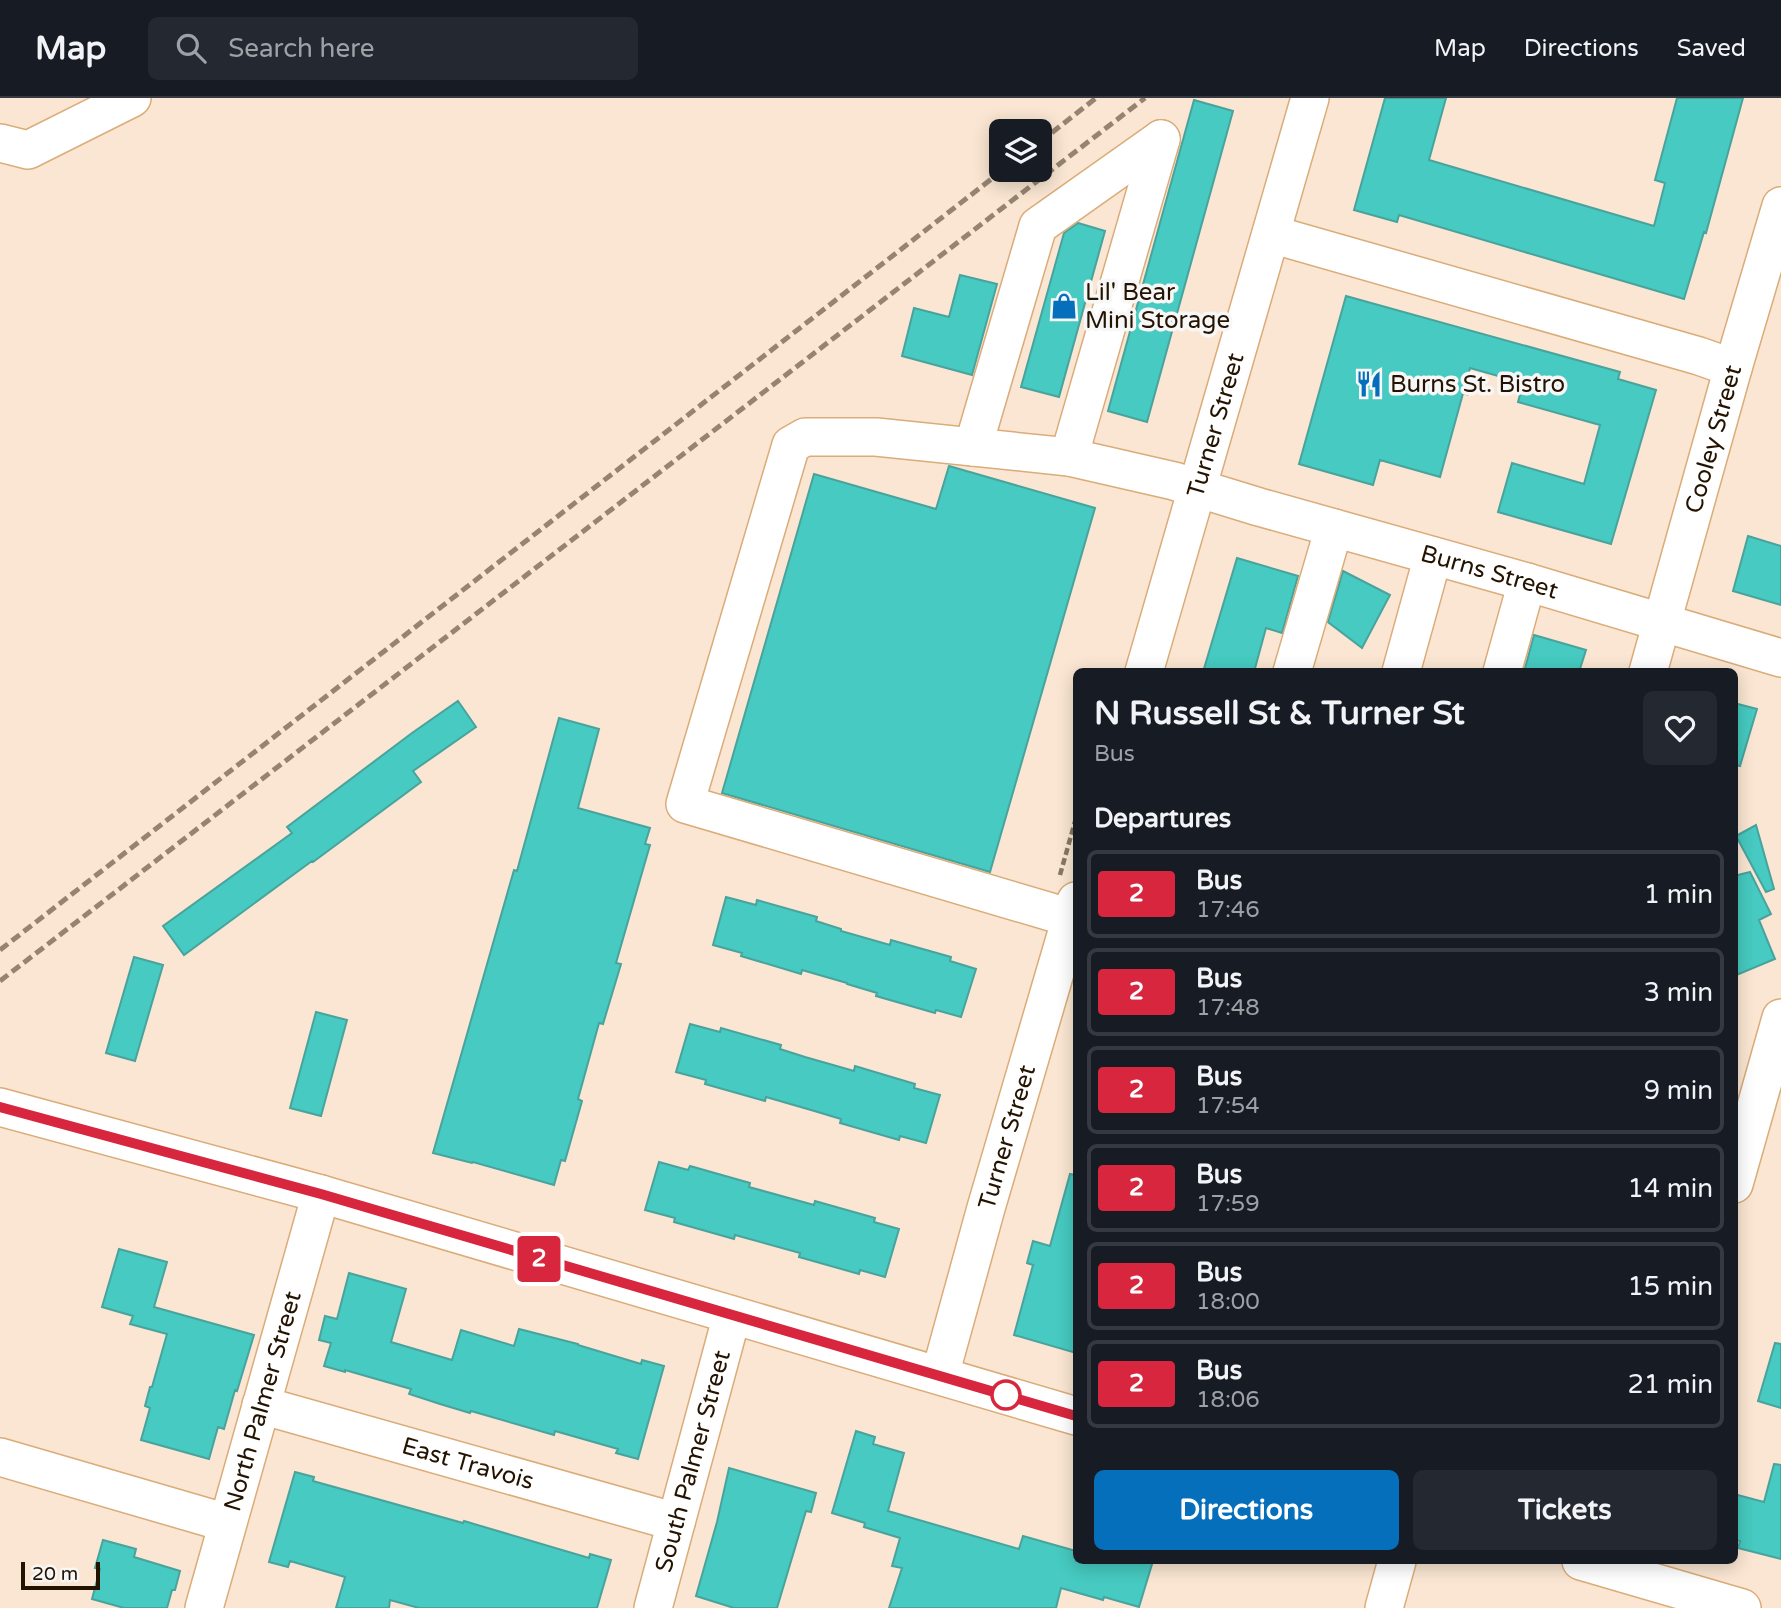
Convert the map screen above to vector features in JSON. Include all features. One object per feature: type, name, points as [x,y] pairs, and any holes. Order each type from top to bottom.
[{"type":"street","points":[[0,143],[28,150],[132,98]]},
{"type":"street","name":"Turner Street","points":[[1145,668],[1310,98]]},
{"type":"street","points":[[973,447],[1038,226],[1161,139],[1069,457]]},
{"type":"street","name":"Cooley Street","points":[[1649,668],[1781,206]]},
{"type":"street","points":[[1271,234],[1733,368]]},
{"type":"street","name":"Burns Street","points":[[1073,909],[685,804],[791,445],[805,437],[876,436],[1069,457],[1174,481],[1781,658]]},
{"type":"street","points":[[1293,668],[1334,528]]},
{"type":"street","points":[[1402,668],[1433,556]]},
{"type":"street","points":[[1503,668],[1527,582]]},
{"type":"street","name":"Turner Street","points":[[940,1375],[1073,912]]},
{"type":"street","points":[[1738,1174],[1755,1131],[1781,1018]]},
{"type":"street","points":[[0,1107],[321,1194],[1073,1412]]},
{"type":"street","name":"North Palmer Street","points":[[204,1608],[321,1194]]},
{"type":"street","name":"South Palmer Street","points":[[653,1608],[732,1315]]},
{"type":"street","name":"East Travois","points":[[261,1405],[676,1522]]},
{"type":"street","points":[[0,1457],[227,1523]]},
{"type":"street","points":[[1384,1608],[1396,1564]]},
{"type":"street","points":[[1604,1564],[1626,1567],[1742,1608]]},
{"type":"building","points":[[1385,98],[1446,98],[1429,160],[1654,226],[1665,183],[1655,180],[1677,98],[1743,98],[1706,233],[1704,232],[1684,299],[1399,215],[1397,222],[1354,210]]},
{"type":"building","points":[[1194,100],[1233,111],[1147,422],[1108,411]]},
{"type":"building","name":"Lil' Bear Mini Storage","points":[[1078,223],[1105,231],[1059,397],[1021,387],[1064,233]]},
{"type":"building","points":[[960,275],[997,284],[972,375],[902,356],[914,308],[949,317]]},
{"type":"building","points":[[1346,296],[1620,372],[1618,379],[1656,390],[1611,544],[1498,512],[1512,463],[1584,484],[1600,425],[1518,402],[1523,383],[1470,368],[1440,477],[1380,460],[1373,485],[1299,464]]},
{"type":"building","points":[[949,466],[1095,508],[990,872],[722,793],[814,474],[936,509]]},
{"type":"building","points":[[1748,536],[1781,546],[1781,605],[1733,591]]},
{"type":"building","points":[[1237,558],[1298,576],[1282,633],[1266,628],[1255,668],[1204,668]]},
{"type":"building","points":[[1343,571],[1390,595],[1362,648],[1328,622]]},
{"type":"building","points":[[1534,635],[1586,650],[1580,668],[1525,668]]},
{"type":"building","points":[[458,701],[476,727],[413,771],[421,782],[184,955],[163,926],[292,833],[287,827]]},
{"type":"building","points":[[1738,704],[1757,709],[1738,766]]},
{"type":"building","points":[[559,718],[599,729],[578,808],[650,828],[645,844],[650,845],[616,963],[621,964],[603,1024],[599,1023],[578,1099],[582,1101],[565,1161],[561,1160],[554,1185],[433,1153],[514,870],[517,871]]},
{"type":"building","points":[[1756,825],[1774,889],[1766,892],[1738,840],[1738,835]]},
{"type":"building","points":[[1750,872],[1771,914],[1759,920],[1775,959],[1738,974],[1738,875]]},
{"type":"building","points":[[726,897],[756,905],[757,900],[817,917],[816,921],[841,931],[890,945],[891,940],[951,957],[950,961],[976,969],[961,1017],[936,1010],[935,1013],[876,996],[877,993],[847,983],[802,970],[801,974],[713,945]]},
{"type":"building","points":[[134,957],[163,965],[135,1061],[106,1053]]},
{"type":"building","points":[[316,1012],[347,1020],[321,1116],[290,1108]]},
{"type":"building","points":[[690,1024],[720,1032],[721,1028],[781,1045],[780,1049],[854,1071],[855,1066],[915,1084],[914,1088],[940,1095],[926,1143],[900,1136],[899,1140],[840,1123],[841,1119],[766,1097],[765,1101],[705,1084],[706,1080],[676,1072]]},
{"type":"building","points":[[659,1162],[688,1170],[690,1166],[750,1183],[749,1187],[814,1205],[815,1201],[875,1218],[874,1222],[899,1229],[885,1277],[860,1270],[859,1274],[799,1257],[800,1253],[735,1235],[734,1239],[674,1222],[675,1218],[645,1210]]},
{"type":"building","points":[[1070,1174],[1073,1174],[1073,1352],[1014,1335],[1033,1265],[1027,1263],[1033,1241],[1050,1246]]},
{"type":"building","points":[[119,1249],[167,1262],[154,1307],[254,1335],[224,1429],[218,1427],[209,1459],[141,1440],[150,1408],[145,1406],[167,1334],[130,1324],[133,1316],[102,1307]]},
{"type":"building","points":[[349,1273],[406,1289],[391,1342],[452,1360],[461,1330],[514,1346],[519,1329],[641,1364],[642,1360],[664,1366],[638,1459],[616,1453],[618,1449],[555,1431],[554,1435],[471,1411],[470,1413],[409,1394],[411,1389],[324,1366],[331,1343],[319,1340],[325,1316],[337,1319]]},
{"type":"building","points":[[1775,1343],[1781,1344],[1781,1408],[1758,1401]]},
{"type":"building","points":[[856,1431],[875,1437],[873,1444],[904,1453],[888,1511],[1019,1549],[1023,1536],[1073,1550],[1073,1564],[1152,1564],[1139,1607],[1061,1588],[1056,1608],[889,1608],[902,1568],[892,1566],[900,1538],[832,1513]]},
{"type":"building","points":[[1774,1464],[1781,1465],[1781,1559],[1738,1548],[1738,1495],[1764,1502]]},
{"type":"building","points":[[729,1468],[816,1493],[811,1512],[806,1511],[777,1608],[734,1608],[696,1596]]},
{"type":"building","points":[[295,1472],[314,1477],[313,1481],[463,1523],[464,1521],[589,1558],[590,1554],[611,1560],[597,1608],[419,1608],[390,1600],[389,1608],[336,1608],[345,1577],[290,1561],[288,1567],[269,1562]]},
{"type":"building","points":[[103,1540],[136,1549],[134,1557],[180,1571],[167,1608],[124,1608],[92,1599],[100,1569],[95,1568]]},
{"type":"railway","points":[[1052,133],[1096,98]]},
{"type":"railway","points":[[0,981],[1145,98]]},
{"type":"railway","points":[[0,950],[989,181]]},
{"type":"bus line","name":"2","points":[[0,1107],[321,1194],[1073,1415]]},
{"type":"place","name":"Lil' Bear Mini Storage","points":[[1064,306]]},
{"type":"place","name":"Burns St. Bistro","points":[[1369,384]]}]
